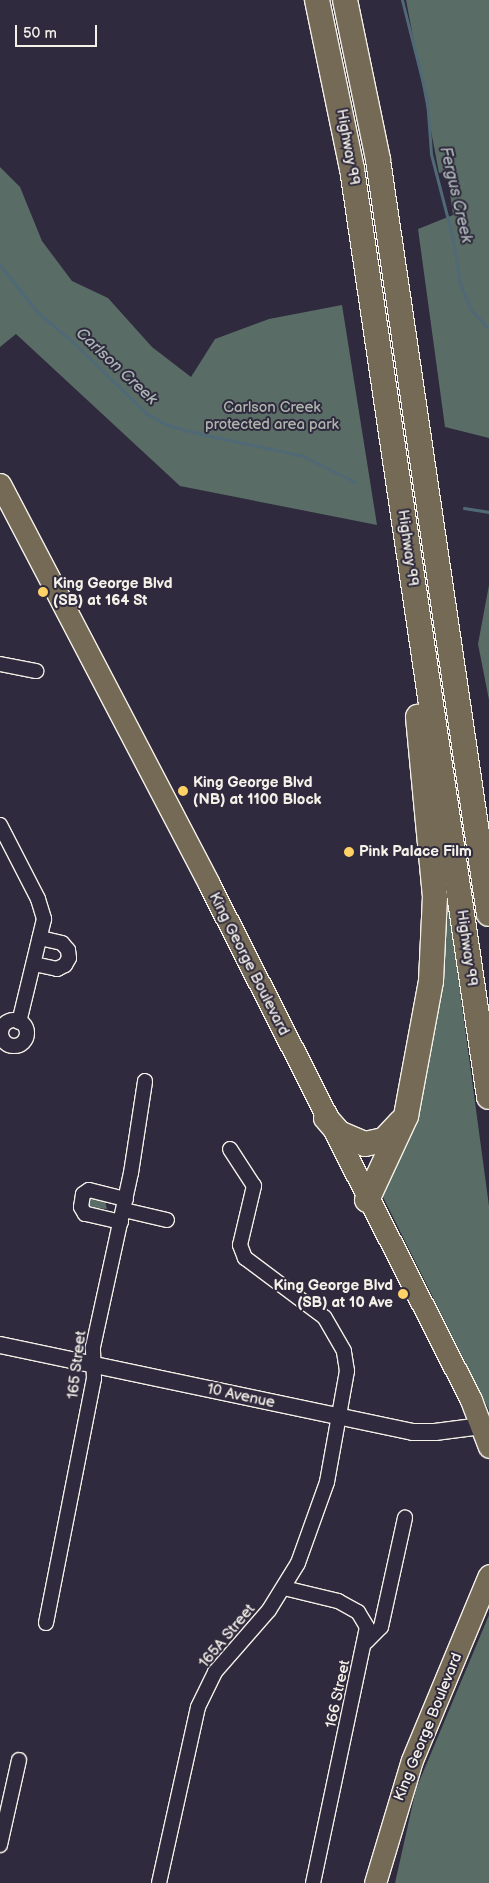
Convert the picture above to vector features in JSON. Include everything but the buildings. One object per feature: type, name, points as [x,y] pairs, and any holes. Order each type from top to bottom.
[{"type":"highway","name":"Highway 99","points":[[317,0],[347,141],[489,1097]]},
{"type":"highway","name":"Highway 99","points":[[345,0],[367,98],[388,228],[489,914]]},
{"type":"highway","points":[[358,0],[373,87],[388,228]]},
{"type":"highway","points":[[367,1200],[400,1132],[411,1097],[431,981],[435,897],[397,471]]},
{"type":"highway","points":[[326,1118],[347,1138],[374,1143],[397,1129],[411,1097]]},
{"type":"main road","name":"King George Boulevard","points":[[0,484],[149,769],[482,1426],[489,1447]]},
{"type":"main road","name":"King George Boulevard","points":[[375,1883],[412,1760],[489,1575]]},
{"type":"street","points":[[0,664],[36,671]]},
{"type":"street","points":[[1,826],[38,899],[44,919],[19,1022]]},
{"type":"street","points":[[34,964],[57,969],[65,965],[69,958],[68,950],[62,943],[40,938]]},
{"type":"street","name":"165 Street","points":[[46,1623],[94,1379],[93,1348],[124,1210],[145,1081]]},
{"type":"street","name":"165A Street","points":[[159,1883],[198,1707],[215,1672],[284,1588],[298,1563],[320,1503],[341,1416],[347,1371],[344,1351],[324,1317],[245,1258],[240,1245],[254,1186],[230,1149]]},
{"type":"street","points":[[124,1210],[167,1220]]},
{"type":"street","name":"10 Avenue","points":[[0,1345],[414,1432],[435,1432],[482,1426]]},
{"type":"street","name":"166 Street","points":[[313,1883],[366,1642],[381,1627],[405,1518]]},
{"type":"street","points":[[284,1588],[338,1601],[358,1612],[367,1627],[366,1642]]},
{"type":"street","points":[[0,1845],[19,1760]]},
{"type":"green space","points":[[406,0],[489,0],[489,438],[445,427],[418,229],[453,215],[447,172],[439,173]]},
{"type":"green space","name":"Carlson Creek protected area park","points":[[0,167],[20,187],[42,241],[72,281],[108,298],[152,347],[191,377],[215,339],[269,319],[342,305],[377,525],[180,486],[16,334],[0,347]]},
{"type":"green space","points":[[489,585],[489,700],[478,644]]},
{"type":"green space","points":[[437,820],[489,1206],[489,1410],[381,1193],[411,1129]]},
{"type":"green space","points":[[89,1197],[105,1201],[107,1209],[86,1207]]},
{"type":"green space","points":[[489,1615],[489,1883],[395,1883],[416,1789]]},
{"type":"waterway","name":"Fergus Creek","points":[[402,0],[427,99],[431,154],[452,235],[460,284],[471,310],[489,328]]},
{"type":"waterway","name":"Carlson Creek","points":[[0,265],[38,313],[73,342],[147,414],[167,425],[196,433],[303,456],[355,482]]},
{"type":"waterway","name":"Carlson Creek","points":[[464,508],[489,512]]},
{"type":"place","name":"King George Blvd (SB) at 164 St","points":[[43,592]]},
{"type":"place","name":"King George Blvd (NB) at 1100 Block","points":[[183,791]]},
{"type":"place","name":"Pink Palace Film","points":[[349,852]]},
{"type":"place","name":"King George Blvd (SB) at 10 Ave","points":[[403,1294]]}]
